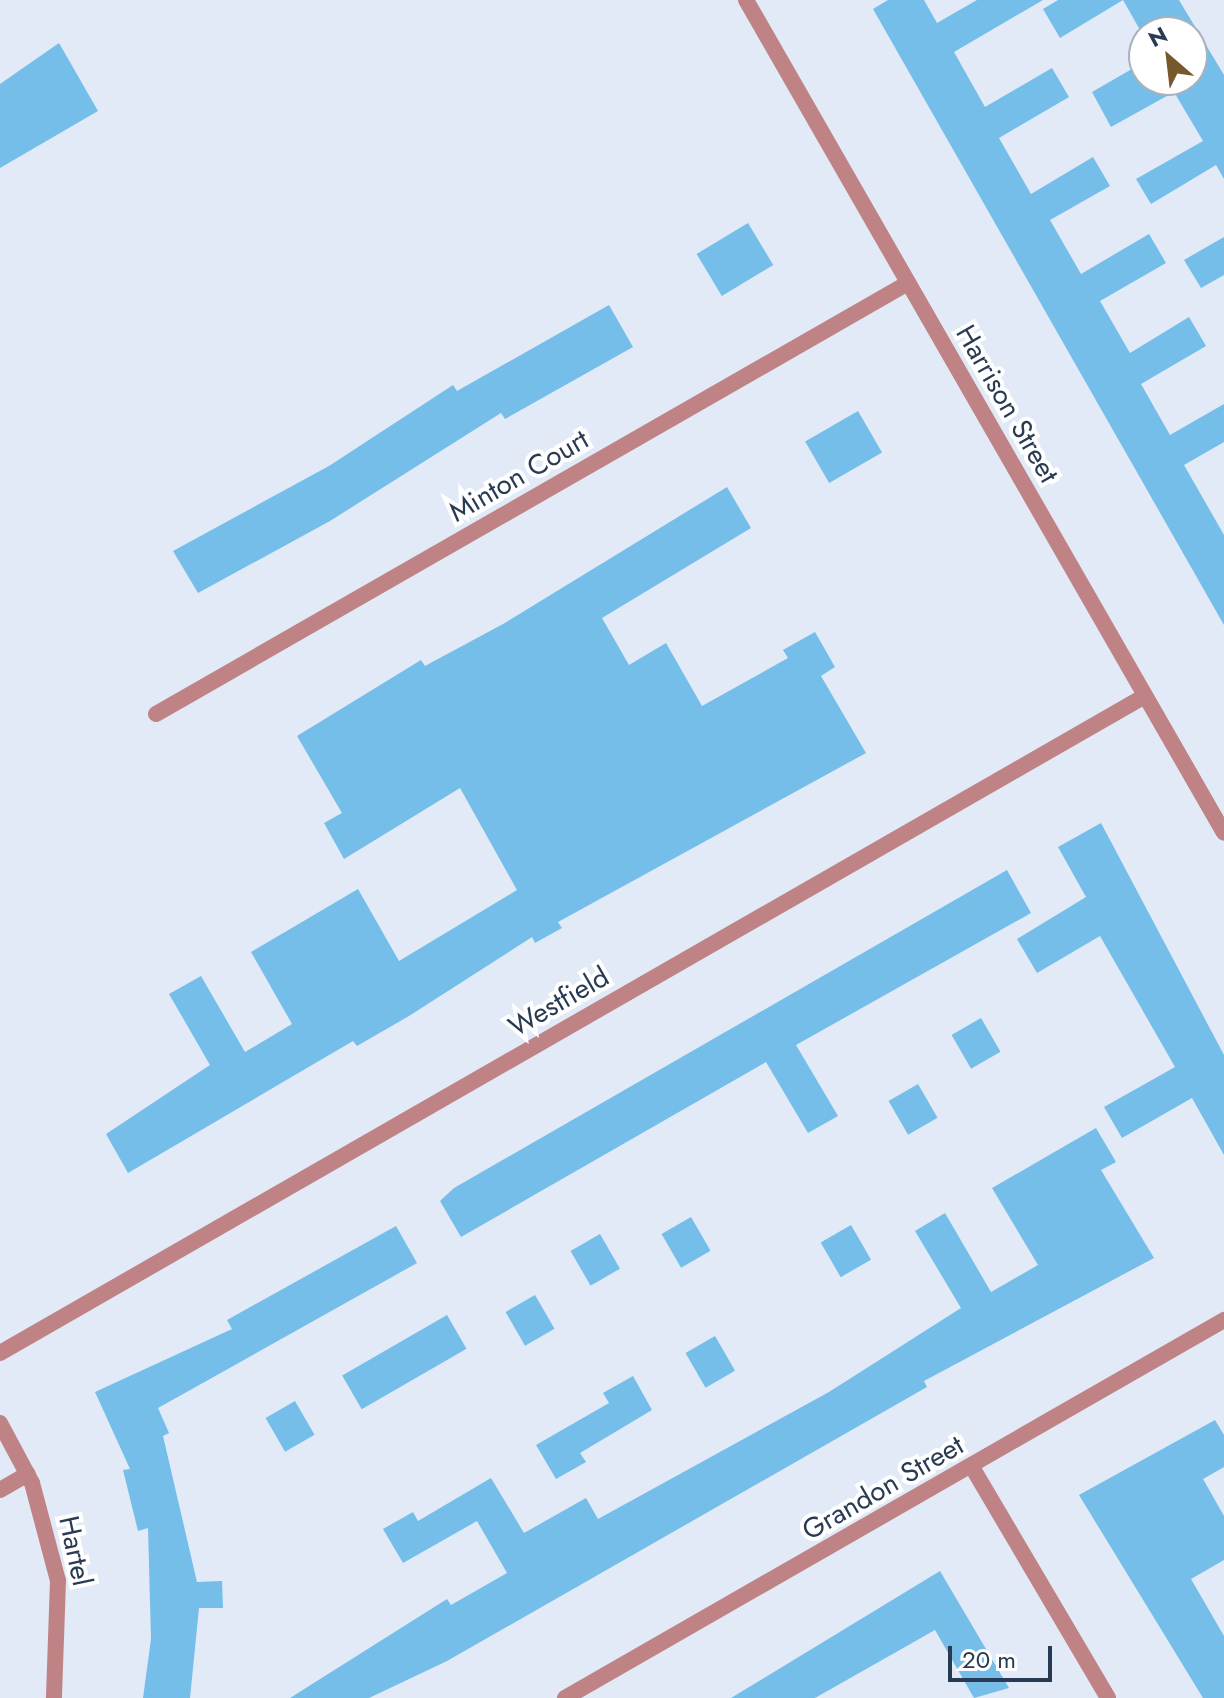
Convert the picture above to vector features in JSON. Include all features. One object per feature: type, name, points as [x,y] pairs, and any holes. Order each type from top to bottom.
[{"type":"street","name":"Harrison Street","points":[[746,0],[1224,833]]},
{"type":"street","name":"Minton Court","points":[[156,714],[908,283]]},
{"type":"street","name":"Westfield","points":[[0,1353],[1145,696]]},
{"type":"street","name":"Grandon Street","points":[[565,1698],[1224,1320]]},
{"type":"street","name":"Hartel","points":[[0,1423],[28,1474],[58,1581],[54,1698]]},
{"type":"street","points":[[972,1467],[1108,1698]]},
{"type":"street","points":[[0,1490],[28,1474]]},
{"type":"building","points":[[888,0],[924,0],[937,23],[977,0],[1043,0],[954,52],[985,107],[1052,68],[1069,97],[999,138],[1031,194],[1093,157],[1110,186],[1050,220],[1081,274],[1149,234],[1166,263],[1100,301],[1130,353],[1189,317],[1206,346],[1141,384],[1170,435],[1224,404],[1224,442],[1184,465],[1224,535],[1224,625],[873,9]]},
{"type":"building","points":[[1058,0],[1123,0],[1060,38],[1043,9]]},
{"type":"building","points":[[1123,0],[1179,0],[1189,16],[1132,16]]},
{"type":"building","points":[[59,43],[98,111],[0,168],[0,84]]},
{"type":"building","points":[[1208,48],[1224,75],[1224,179],[1216,165],[1151,204],[1136,179],[1203,141],[1176,96],[1208,96]]},
{"type":"building","points":[[1128,71],[1128,96],[1167,96],[1111,127],[1092,92]]},
{"type":"building","points":[[748,223],[773,265],[722,296],[697,254]]},
{"type":"building","points":[[1224,237],[1224,275],[1201,288],[1184,260]]},
{"type":"building","points":[[609,305],[633,347],[505,419],[501,413],[330,521],[198,593],[173,551],[329,466],[453,385],[457,391]]},
{"type":"building","points":[[858,411],[882,453],[829,483],[805,442]]},
{"type":"building","points":[[727,487],[751,528],[602,618],[629,665],[666,643],[702,706],[788,658],[783,650],[815,632],[835,667],[821,676],[866,753],[558,922],[562,928],[535,943],[532,937],[409,1016],[357,1046],[353,1041],[128,1173],[106,1134],[210,1065],[169,994],[201,976],[245,1052],[292,1024],[251,952],[358,889],[399,961],[517,890],[460,788],[344,859],[324,823],[342,813],[297,736],[421,660],[425,666],[503,624]]},
{"type":"building","points":[[1101,823],[1224,1055],[1224,1155],[1192,1098],[1122,1138],[1104,1107],[1175,1067],[1100,936],[1037,973],[1017,939],[1086,897],[1058,847]]},
{"type":"building","points":[[1007,870],[1031,913],[796,1045],[838,1116],[808,1133],[766,1062],[461,1237],[440,1201],[454,1188]]},
{"type":"building","points":[[981,1018],[1000,1052],[971,1069],[952,1035]]},
{"type":"building","points":[[918,1084],[938,1118],[908,1135],[889,1101]]},
{"type":"building","points":[[1096,1128],[1116,1162],[1101,1170],[1154,1258],[924,1381],[927,1387],[447,1661],[369,1698],[290,1698],[447,1599],[451,1605],[507,1573],[477,1521],[403,1563],[383,1529],[413,1512],[418,1521],[491,1478],[524,1533],[586,1498],[598,1519],[829,1392],[961,1308],[915,1231],[945,1213],[991,1292],[1038,1265],[992,1188]]},
{"type":"building","points":[[691,1217],[710,1251],[681,1268],[662,1234]]},
{"type":"building","points":[[851,1225],[871,1260],[841,1277],[821,1242]]},
{"type":"building","points":[[396,1226],[417,1263],[158,1408],[169,1433],[163,1436],[197,1582],[222,1581],[223,1608],[199,1608],[190,1698],[143,1698],[151,1639],[148,1528],[138,1531],[123,1470],[130,1469],[95,1392],[232,1329],[227,1320]]},
{"type":"building","points":[[600,1234],[620,1269],[591,1286],[571,1251]]},
{"type":"building","points":[[535,1295],[554,1329],[525,1346],[506,1312]]},
{"type":"building","points":[[447,1315],[466,1349],[362,1409],[342,1376]]},
{"type":"building","points":[[715,1336],[735,1371],[706,1388],[686,1353]]},
{"type":"building","points":[[633,1376],[652,1410],[580,1453],[586,1462],[556,1479],[536,1445],[609,1403],[603,1393]]},
{"type":"building","points":[[295,1401],[314,1435],[285,1452],[266,1418]]},
{"type":"building","points":[[1215,1420],[1224,1435],[1224,1467],[1203,1479],[1224,1516],[1224,1560],[1191,1579],[1224,1636],[1224,1698],[1203,1698],[1079,1495]]},
{"type":"building","points":[[940,1571],[1009,1688],[974,1698],[935,1630],[815,1698],[731,1698]]}]
